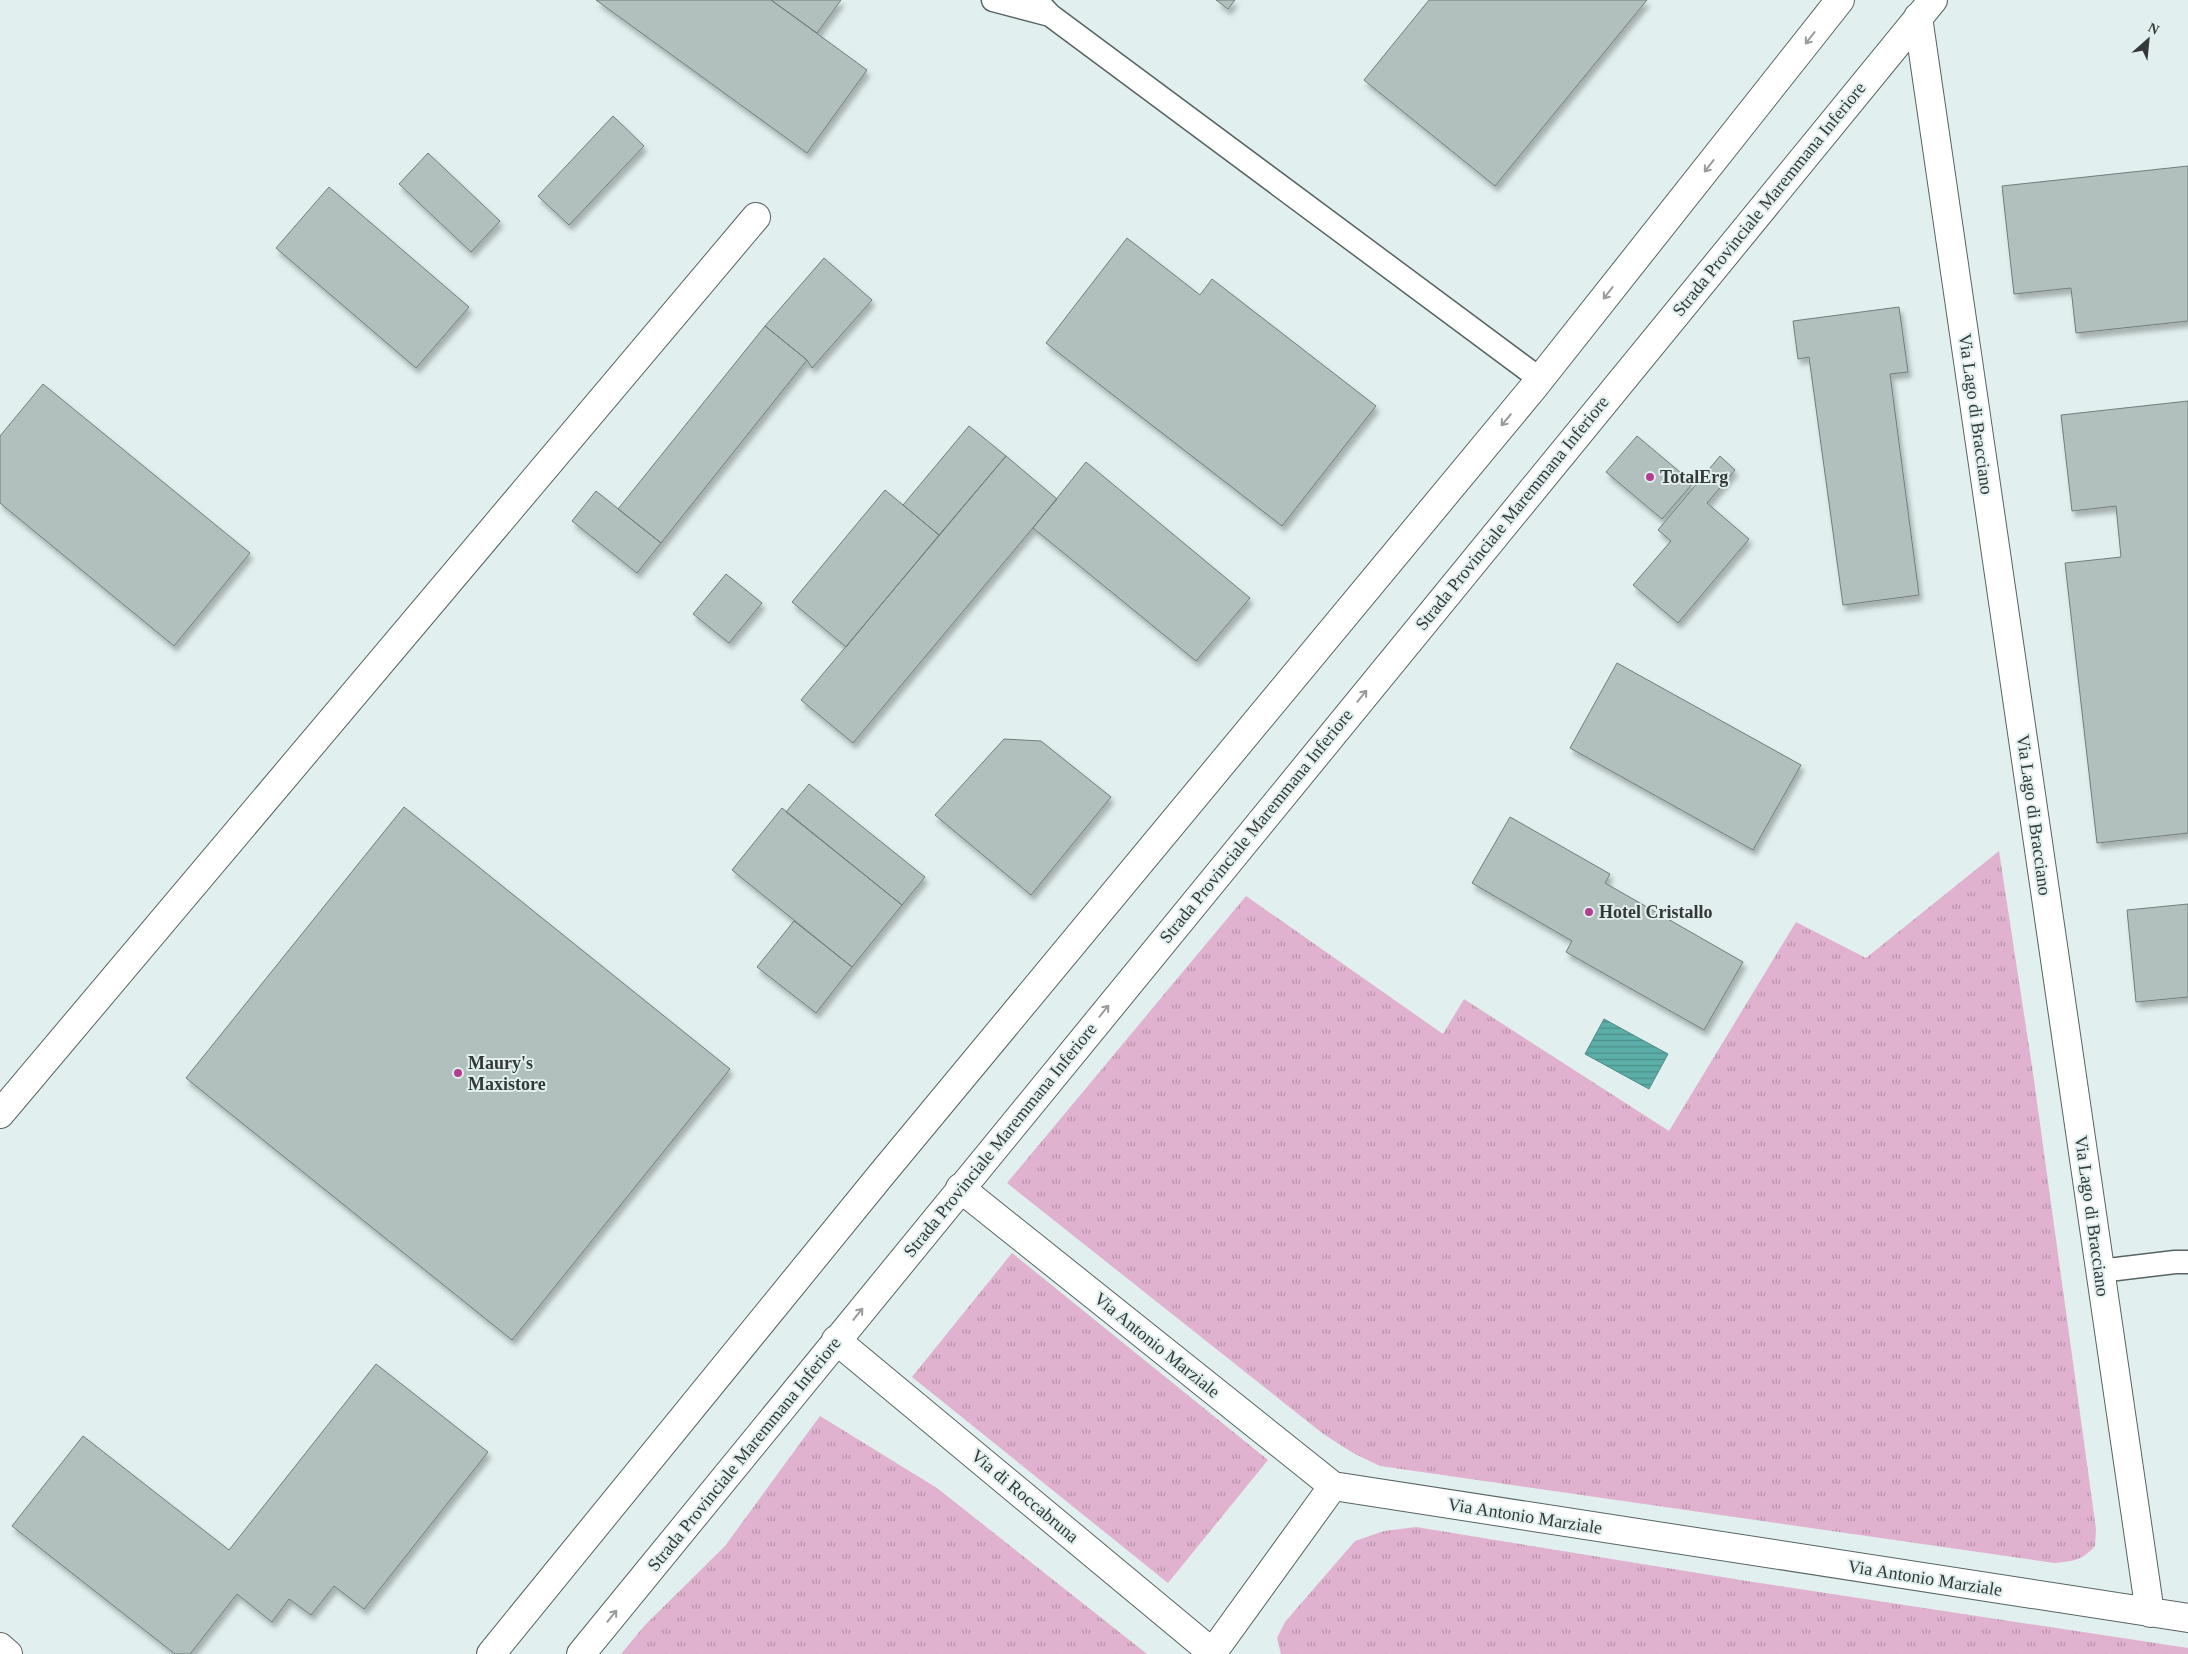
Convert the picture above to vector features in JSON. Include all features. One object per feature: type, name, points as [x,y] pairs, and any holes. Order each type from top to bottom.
[{"type":"street","points":[[491,1654],[881,1175],[1540,379],[1840,0]]},
{"type":"street","name":"Strada Provinciale Maremmana Inferiore","points":[[581,1654],[1926,8]]},
{"type":"street","name":"Via Lago di Bracciano","points":[[1926,8],[2100,1271],[2150,1613]]},
{"type":"street","points":[[0,1114],[756,217]]},
{"type":"street","name":"Via Antonio Marziale","points":[[960,1188],[1334,1486],[2188,1618]]},
{"type":"street","name":"Via di Roccabruna","points":[[836,1340],[1213,1653],[1334,1486]]},
{"type":"street","points":[[0,1647],[8,1654]]},
{"type":"lane","points":[[993,0],[1043,8],[1540,379]]},
{"type":"lane","points":[[2100,1271],[2188,1262]]},
{"type":"green space","points":[[1999,851],[2033,1073],[2096,1529],[2095,1546],[2086,1555],[2077,1559],[2054,1563],[1380,1466],[1353,1453],[1322,1433],[1007,1183],[1246,896],[1443,1034],[1464,999],[1669,1131],[1796,922],[1866,958]]},
{"type":"green space","points":[[1012,1253],[1268,1460],[1168,1583],[912,1377]]},
{"type":"green space","points":[[820,1416],[937,1488],[1147,1654],[621,1654],[645,1625],[725,1546]]},
{"type":"green space","points":[[1416,1527],[1753,1582],[2188,1648],[2188,1654],[1281,1654],[1277,1638],[1285,1622],[1355,1541],[1384,1531]]},
{"type":"water","points":[[1604,1019],[1668,1054],[1649,1089],[1585,1054]]},
{"type":"building","points":[[596,0],[771,0],[867,70],[807,153]]},
{"type":"building","points":[[771,0],[841,0],[817,33]]},
{"type":"building","points":[[1216,0],[1235,0],[1228,9]]},
{"type":"building","points":[[1429,0],[1647,0],[1495,186],[1364,80]]},
{"type":"building","points":[[613,116],[644,146],[569,225],[538,196]]},
{"type":"building","points":[[428,153],[500,221],[471,252],[399,184]]},
{"type":"building","points":[[2188,166],[2188,321],[2076,333],[2071,288],[2014,294],[2002,186]]},
{"type":"building","points":[[329,187],[469,307],[416,368],[276,248]]},
{"type":"building","points":[[1127,238],[1200,295],[1212,279],[1376,406],[1282,526],[1046,343]]},
{"type":"building","points":[[824,258],[872,300],[812,368],[807,360],[765,326]]},
{"type":"building","points":[[1899,307],[1908,372],[1890,374],[1919,595],[1843,605],[1809,357],[1798,359],[1793,321]]},
{"type":"building","points":[[765,326],[807,360],[661,543],[618,509]]},
{"type":"building","points":[[43,384],[250,553],[174,646],[0,503],[0,436]]},
{"type":"building","points":[[2188,401],[2188,833],[2097,843],[2065,563],[2121,557],[2116,506],[2072,511],[2061,415]]},
{"type":"building","points":[[969,426],[1006,456],[939,535],[903,505]]},
{"type":"building","name":"TotalErg","points":[[1637,436],[1693,483],[1662,519],[1606,472]]},
{"type":"building","points":[[1006,456],[1057,499],[853,743],[801,700]]},
{"type":"building","points":[[1720,456],[1735,470],[1707,503],[1749,539],[1678,623],[1633,585],[1671,541],[1658,530]]},
{"type":"building","points":[[1086,462],[1250,598],[1196,661],[1033,528]]},
{"type":"building","points":[[885,490],[939,535],[846,647],[792,602]]},
{"type":"building","points":[[596,491],[661,543],[637,573],[572,521]]},
{"type":"building","points":[[726,574],[762,603],[729,643],[693,614]]},
{"type":"building","points":[[1617,663],[1801,765],[1753,850],[1570,748]]},
{"type":"building","points":[[1004,739],[1041,741],[1111,797],[1031,895],[935,815]]},
{"type":"building","points":[[809,784],[925,877],[902,905],[786,812]]},
{"type":"building","name":"Maury's Maxistore","points":[[404,807],[730,1069],[512,1340],[186,1078]]},
{"type":"building","points":[[782,808],[902,905],[852,967],[732,870]]},
{"type":"building","name":"Hotel Cristallo","points":[[1510,817],[1610,874],[1605,883],[1743,962],[1704,1030],[1566,952],[1572,941],[1472,883]]},
{"type":"building","points":[[2188,904],[2188,997],[2136,1002],[2127,910]]},
{"type":"building","points":[[794,921],[852,967],[816,1013],[757,967]]},
{"type":"building","points":[[376,1364],[488,1452],[364,1609],[334,1586],[311,1615],[289,1599],[272,1622],[237,1594],[190,1654],[175,1654],[12,1526],[83,1436],[229,1550]]},
{"type":"place","name":"TotalErg","points":[[1650,477]]},
{"type":"place","name":"Hotel Cristallo","points":[[1589,912]]},
{"type":"place","name":"Maury's Maxistore","points":[[458,1073]]}]
